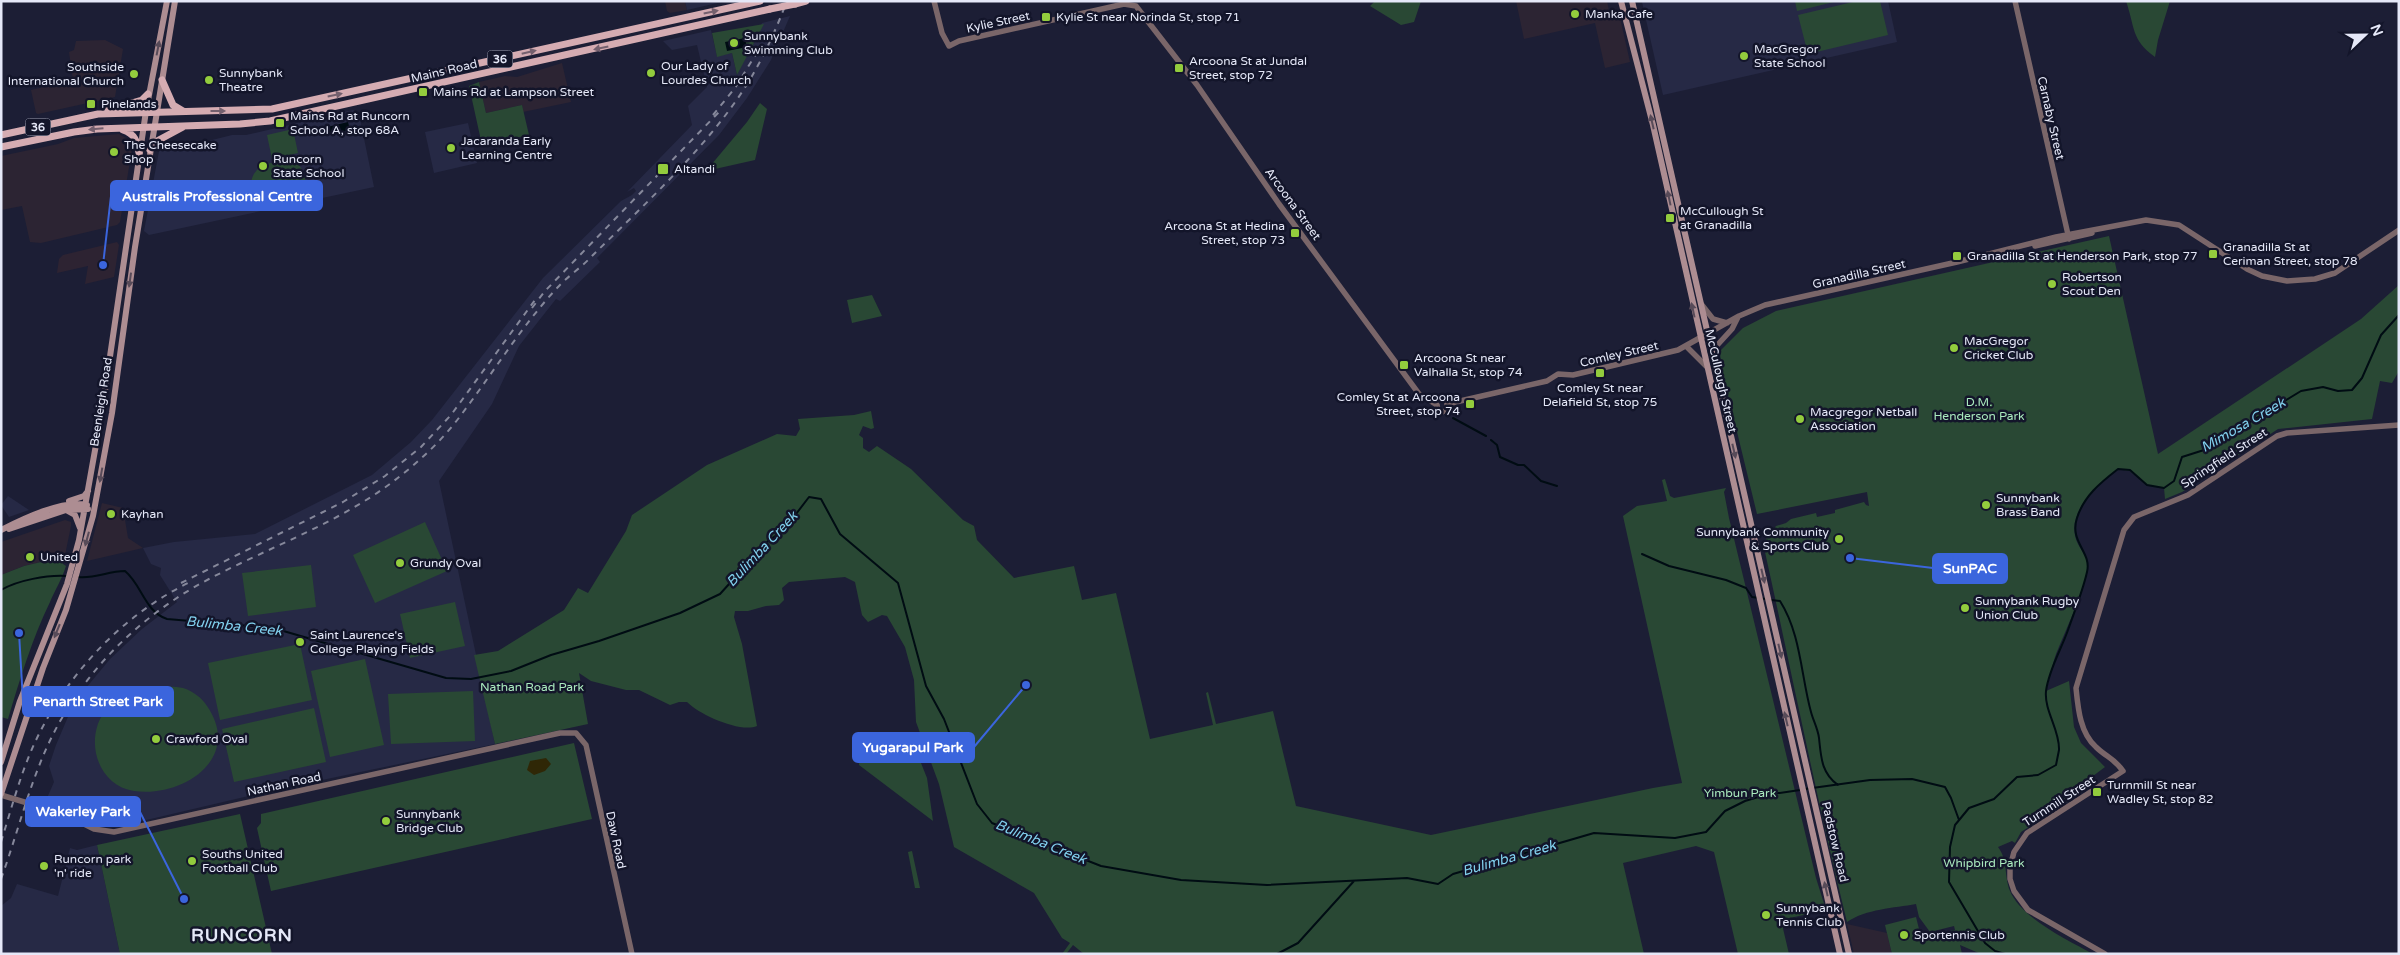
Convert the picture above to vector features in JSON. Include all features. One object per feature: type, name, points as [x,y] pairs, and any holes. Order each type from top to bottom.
[{"type":"main road","name":"Beenleigh Road","points":[[76,568],[123,277],[148,94],[167,1]]},
{"type":"main road","name":"Beenleigh Road","points":[[1,795],[94,508],[112,413],[150,150],[176,1]]},
{"type":"main road","name":"Mains Road","points":[[146,111],[252,111],[282,107],[760,1]]},
{"type":"main road","name":"Mains Road","points":[[143,128],[240,124],[280,119],[806,1]]},
{"type":"main road","name":"McCullough Street","points":[[1621,1],[1647,99],[1797,766]]},
{"type":"main road","name":"McCullough Street","points":[[1632,1],[1806,764]]},
{"type":"main road","points":[[162,80],[173,105],[184,111]]},
{"type":"main road","points":[[98,114],[142,100],[148,94]]},
{"type":"main road","name":"36","points":[[1,135],[98,114],[146,111]]},
{"type":"main road","points":[[150,150],[157,141],[186,126]]},
{"type":"main road","points":[[118,128],[132,133],[137,142],[139,152]]},
{"type":"main road","name":"36","points":[[1,147],[74,132],[143,128]]},
{"type":"main road","points":[[63,508],[84,496],[88,490]]},
{"type":"main road","points":[[2,530],[13,523],[77,503],[85,507],[94,508]]},
{"type":"main road","points":[[63,508],[75,515],[81,530]]},
{"type":"main road","name":"Beenleigh Road","points":[[1,762],[23,694],[70,585]]},
{"type":"main road","name":"Padstow Road","points":[[1806,764],[1849,954]]},
{"type":"main road","name":"Padstow Road","points":[[1797,766],[1840,954]]},
{"type":"street","name":"Kylie Street","points":[[934,1],[942,33],[949,46],[959,41],[1124,4],[1132,4],[1138,8]]},
{"type":"street","name":"Carnaby Street","points":[[2015,1],[2068,237]]},
{"type":"street","name":"Arcoona Street","points":[[1138,8],[1197,85],[1279,204],[1419,394],[1437,405]]},
{"type":"street","name":"Granadilla Street","points":[[1707,335],[1740,316],[1765,305],[2110,227],[2150,220],[2179,224],[2247,269],[2271,278],[2293,281],[2315,279],[2335,273],[2399,230]]},
{"type":"street","points":[[1699,300],[1713,319],[1727,323]]},
{"type":"street","points":[[1711,352],[1732,329],[1740,316]]},
{"type":"street","name":"Comley Street","points":[[1437,405],[1443,401],[1447,404],[1547,381],[1558,374],[1573,375],[1687,347],[1707,335]]},
{"type":"street","points":[[1687,347],[1706,366]]},
{"type":"street","name":"Springfield Street","points":[[2123,770],[2116,760],[2096,747],[2090,739],[2079,712],[2076,688],[2121,539],[2129,522],[2142,512],[2188,495],[2277,436],[2290,432],[2399,425]]},
{"type":"street","name":"Nathan Road","points":[[1,795],[64,814],[94,829],[114,832],[560,733],[576,733]]},
{"type":"street","name":"Daw Road","points":[[576,733],[586,745],[632,954]]},
{"type":"street","name":"Turnmill Street","points":[[2105,954],[2028,910],[2014,891],[2010,878],[2010,867],[2014,852],[2027,833],[2123,770]]},
{"type":"shaded area","points":[[665,1],[685,1],[687,10],[670,13],[667,11]]},
{"type":"shaded area","points":[[685,1],[726,1],[687,10]]},
{"type":"shaded area","points":[[1516,1],[1607,1],[1611,20],[1620,18],[1630,62],[1605,68],[1595,23],[1524,39]]},
{"type":"shaded area","name":"MacGregor State School","points":[[1888,1],[1897,42],[1663,95],[1642,2]]},
{"type":"shaded area","name":"Saint Laurence's College Playing Fields","points":[[790,16],[771,60],[747,98],[719,135],[597,258],[600,262],[560,301],[556,299],[519,346],[492,404],[439,481],[495,744],[274,790],[125,825],[110,825],[47,798],[54,782],[49,766],[70,712],[86,688],[110,659],[142,629],[177,602],[160,575],[161,568],[151,564],[143,548],[174,542],[255,534],[372,475],[411,442],[432,420],[543,278],[621,201],[636,191],[634,188],[627,192],[692,125],[688,106],[707,87],[697,45],[672,50],[663,41],[711,30],[717,56],[732,53],[737,75],[762,23]]},
{"type":"shaded area","points":[[745,38],[747,47],[727,51],[725,42]]},
{"type":"shaded area","points":[[105,40],[123,49],[115,97],[36,113],[31,90],[73,80],[69,52],[74,50],[76,41]]},
{"type":"shaded area","points":[[562,63],[571,102],[523,112],[522,105],[486,113],[479,82],[505,76],[517,77]]},
{"type":"shaded area","name":"Runcorn State School","points":[[353,110],[358,112],[360,119],[374,187],[149,235],[144,231],[160,146],[178,143],[192,145],[232,135],[246,135]]},
{"type":"shaded area","points":[[348,122],[350,130],[329,135],[327,127]]},
{"type":"shaded area","name":"Jacaranda Early Learning Centre","points":[[468,123],[477,163],[434,173],[425,132]]},
{"type":"shaded area","points":[[119,134],[131,141],[132,149],[120,222],[117,225],[41,243],[30,242],[22,206],[1,210],[1,156],[58,144],[74,138]]},
{"type":"shaded area","points":[[117,242],[119,245],[114,277],[85,284],[88,266],[57,273],[59,259],[63,255]]},
{"type":"shaded area","points":[[8,496],[29,510],[9,517],[1,505]]},
{"type":"shaded area","points":[[102,503],[123,508],[128,538],[143,548],[87,561]]},
{"type":"shaded area","points":[[65,520],[71,522],[71,526],[64,560],[58,558],[24,566],[1,575],[1,542]]},
{"type":"shaded area","points":[[97,845],[120,954],[1,954],[1,906],[11,898],[17,884],[58,896],[70,848],[77,850]]},
{"type":"shaded area","points":[[1847,924],[1887,933],[1892,954],[1854,954]]},
{"type":"green space","points":[[1375,1],[1421,1],[1414,22],[1401,25],[1370,6]]},
{"type":"green space","points":[[1795,1],[1838,1],[1797,11]]},
{"type":"green space","points":[[1857,1],[1880,1],[1888,35],[1808,54],[1798,15]]},
{"type":"green space","points":[[2126,1],[2170,1],[2158,40],[2155,57],[2147,51],[2138,39]]},
{"type":"green space","name":"Sunnybank Swimming Club","points":[[764,24],[737,75],[732,53],[717,57],[712,33]]},
{"type":"green space","points":[[479,82],[486,113],[522,105],[529,135],[482,145],[469,86]]},
{"type":"green space","points":[[760,103],[767,109],[755,160],[706,171],[747,122]]},
{"type":"green space","points":[[293,129],[298,153],[272,159],[267,135]]},
{"type":"green space","points":[[292,159],[303,171],[306,185],[304,196],[279,204],[261,206],[250,198],[250,187],[255,172],[273,162]]},
{"type":"green space","points":[[2109,236],[2158,454],[2361,319],[2399,285],[2399,371],[2392,383],[2380,381],[2372,419],[2278,429],[2182,492],[2165,499],[2164,488],[2147,485],[2130,471],[2118,469],[2084,501],[2075,522],[2075,533],[2088,568],[2077,603],[2056,654],[2046,691],[2069,681],[2074,727],[2081,743],[2105,767],[2085,782],[2096,783],[2021,832],[2015,843],[2012,841],[1998,847],[2005,863],[2010,891],[2016,901],[2024,910],[2046,927],[2093,954],[1981,954],[1960,945],[1962,954],[1892,954],[1885,925],[1916,917],[1921,937],[1955,930],[1954,926],[1930,932],[1919,917],[1916,904],[1863,914],[1847,922],[1763,543],[1776,526],[1786,523],[1791,519],[1816,513],[1817,517],[1835,513],[1835,510],[1864,502],[1869,506],[1867,492],[1757,514],[1721,366],[1720,351],[1743,328],[1776,311]]},
{"type":"green space","points":[[872,295],[882,316],[852,323],[847,300]]},
{"type":"green space","points":[[871,411],[874,428],[871,429],[863,426],[859,435],[863,438],[863,448],[869,452],[877,446],[911,469],[963,520],[974,526],[977,540],[1014,578],[1074,566],[1082,600],[1116,593],[1150,739],[1213,725],[1206,693],[1208,692],[1216,724],[1273,711],[1296,806],[1431,835],[1682,783],[1623,516],[1637,506],[1667,501],[1662,480],[1665,479],[1670,496],[1674,498],[1726,488],[1724,492],[1729,518],[1816,878],[1826,910],[1781,920],[1789,954],[1738,954],[1714,852],[1696,846],[1623,863],[1644,954],[1084,954],[1073,945],[1066,954],[1062,954],[1070,943],[1062,938],[1034,893],[954,847],[939,784],[916,722],[914,680],[905,647],[887,616],[882,615],[868,622],[862,615],[855,582],[845,577],[789,582],[782,588],[784,600],[779,605],[748,611],[735,611],[734,617],[742,644],[757,726],[750,728],[720,722],[687,702],[670,705],[639,690],[626,690],[591,681],[579,673],[588,724],[495,744],[474,655],[498,651],[564,610],[578,588],[588,593],[626,531],[632,515],[707,465],[777,434],[796,436],[800,429],[798,419],[854,415]]},
{"type":"green space","name":"Grundy Oval","points":[[425,522],[447,571],[375,603],[353,555]]},
{"type":"green space","points":[[58,558],[64,560],[63,564],[66,566],[32,645],[8,719],[1,717],[1,575],[24,566]]},
{"type":"green space","points":[[311,565],[316,607],[248,616],[242,573]]},
{"type":"green space","points":[[455,602],[465,646],[410,658],[400,614]]},
{"type":"green space","points":[[300,644],[312,700],[220,720],[208,663]]},
{"type":"green space","points":[[365,659],[384,745],[330,757],[311,671]]},
{"type":"green space","name":"Crawford Oval","points":[[156,687],[183,688],[200,698],[207,706],[216,725],[218,742],[213,758],[202,771],[188,781],[171,788],[153,791],[134,791],[121,787],[110,779],[102,769],[97,757],[96,731],[100,718],[108,707],[118,699],[130,693]]},
{"type":"green space","points":[[473,691],[475,741],[391,744],[388,694]]},
{"type":"green space","points":[[314,708],[326,762],[234,782],[222,729]]},
{"type":"green space","points":[[909,733],[927,778],[933,821],[859,765],[860,748]]},
{"type":"green space","points":[[574,743],[592,819],[271,891],[257,828],[261,823],[261,814]]},
{"type":"green space","points":[[240,814],[272,954],[120,954],[97,845]]},
{"type":"green space","points":[[912,851],[920,888],[915,888],[908,852]]},
{"type":"sand","points":[[546,758],[551,764],[545,771],[534,775],[527,770],[530,761]]},
{"type":"waterway","name":"Mimosa Creek","points":[[2005,954],[1995,951],[1985,943],[1949,882],[1950,847],[1955,825],[1969,808],[1994,799],[2017,777],[2038,775],[2056,765],[2059,743],[2047,706],[2046,691],[2087,572],[2088,565],[2078,540],[2075,526],[2084,503],[2099,485],[2118,469],[2130,470],[2147,485],[2164,488],[2174,481],[2182,457],[2204,450],[2301,391],[2323,387],[2338,391],[2352,390],[2362,378],[2381,335],[2399,315]]},
{"type":"waterway","points":[[1453,418],[1486,436]]},
{"type":"waterway","points":[[1491,440],[1497,445],[1500,457],[1518,465],[1524,465],[1541,481],[1557,486]]},
{"type":"waterway","name":"Bulimba Creek","points":[[78,577],[90,577],[125,571],[136,583],[154,611],[167,619],[273,628],[446,678],[471,679],[511,671],[551,655],[599,641],[680,613],[720,594],[768,541],[783,531],[809,497],[821,499],[840,534],[898,583],[926,686],[944,719],[977,804],[992,823],[1101,866],[1181,880],[1267,885],[1407,878],[1438,884],[1453,874],[1594,833],[1675,838],[1706,832],[1725,811],[1745,801],[1765,795],[1800,790]]},
{"type":"waterway","points":[[1642,554],[1669,566],[1726,580],[1746,588],[1752,597],[1766,599]]},
{"type":"waterway","name":"Bulimba Creek","points":[[1,590],[16,583],[33,579],[66,576]]},
{"type":"waterway","points":[[1771,600],[1780,601],[1792,627],[1800,655],[1823,764],[1828,775],[1838,785]]},
{"type":"waterway","name":"Bulimba Creek","points":[[1805,789],[1870,780],[1912,779],[1945,787],[1959,820]]},
{"type":"waterway","points":[[1277,954],[1298,943],[1354,881]]},
{"type":"railway","points":[[1,879],[34,779],[47,747],[76,695],[94,672],[136,629],[183,594],[209,579],[345,513],[387,486],[434,447],[458,419],[543,303],[653,196],[693,155],[711,133],[751,78],[768,46],[787,1]]},
{"type":"railway","points":[[713,115],[735,88],[756,54]]},
{"type":"railway","points":[[532,308],[545,291],[720,111]]},
{"type":"railway","points":[[181,583],[343,502],[385,476],[421,447],[451,415],[535,300]]},
{"type":"railway","points":[[1,842],[31,751],[50,714],[65,691],[81,669],[120,629],[164,596],[188,583]]},
{"type":"place","name":"Manka Cafe","points":[[1575,14]]},
{"type":"place","name":"Kylie St near Norinda St, stop 71","points":[[1046,17]]},
{"type":"place","name":"Sunnybank Swimming Club","points":[[734,43]]},
{"type":"place","name":"MacGregor State School","points":[[1744,56]]},
{"type":"place","name":"Arcoona St at Jundal Street, stop 72","points":[[1179,68]]},
{"type":"place","name":"Our Lady of Lourdes Church","points":[[651,73]]},
{"type":"place","name":"Southside International Church","points":[[134,74]]},
{"type":"place","name":"Sunnybank Theatre","points":[[209,80]]},
{"type":"place","name":"Mains Rd at Lampson Street","points":[[423,92]]},
{"type":"place","name":"Pinelands","points":[[91,104]]},
{"type":"place","name":"Mains Rd at Runcorn School A, stop 68A","points":[[280,123]]},
{"type":"place","name":"Jacaranda Early Learning Centre","points":[[451,148]]},
{"type":"place","name":"The Cheesecake Shop","points":[[114,152]]},
{"type":"place","name":"Runcorn State School","points":[[263,166]]},
{"type":"place","name":"Altandi","points":[[663,169]]},
{"type":"place","name":"McCullough St at Granadilla","points":[[1670,218]]},
{"type":"place","name":"Arcoona St at Hedina Street, stop 73","points":[[1295,233]]},
{"type":"place","name":"Granadilla St at Ceriman Street, stop 78","points":[[2213,254]]},
{"type":"place","name":"Granadilla St at Henderson Park, stop 77","points":[[1957,256]]},
{"type":"place","name":"Australis Professional Centre","points":[[103,265]]},
{"type":"place","name":"Robertson Scout Den","points":[[2052,284]]},
{"type":"place","name":"MacGregor Cricket Club","points":[[1954,348]]},
{"type":"place","name":"Arcoona St near Valhalla St, stop 74","points":[[1404,365]]},
{"type":"place","name":"Comley St near Delafield St, stop 75","points":[[1600,373]]},
{"type":"place","name":"Comley St at Arcoona Street, stop 74","points":[[1470,404]]},
{"type":"place","name":"Macgregor Netball Association","points":[[1800,419]]},
{"type":"place","name":"Sunnybank Brass Band","points":[[1986,505]]},
{"type":"place","name":"Kayhan","points":[[111,514]]},
{"type":"place","name":"Sunnybank Community & Sports Club","points":[[1839,539]]},
{"type":"place","name":"United","points":[[30,557]]},
{"type":"place","name":"SunPAC","points":[[1850,558]]},
{"type":"place","name":"Grundy Oval","points":[[400,563]]},
{"type":"place","name":"Sunnybank Rugby Union Club","points":[[1965,608]]},
{"type":"place","name":"Penarth Street Park","points":[[19,633]]},
{"type":"place","name":"Saint Laurence's College Playing Fields","points":[[300,642]]},
{"type":"place","name":"Yugarapul Park","points":[[1026,685]]},
{"type":"place","name":"Crawford Oval","points":[[156,739]]},
{"type":"place","name":"Turnmill St near Wadley St, stop 82","points":[[2097,792]]},
{"type":"place","name":"Sunnybank Bridge Club","points":[[386,821]]},
{"type":"place","name":"Souths United Football Club","points":[[192,861]]},
{"type":"place","name":"Runcorn park 'n' ride","points":[[44,866]]},
{"type":"place","name":"Wakerley Park","points":[[184,899]]},
{"type":"place","name":"Sunnybank Tennis Club","points":[[1766,915]]},
{"type":"place","name":"Sportennis Club","points":[[1904,935]]},
{"type":"district","name":"RUNCORN","points":[[242,935]]},
{"type":"park label","name":"D.M. Henderson Park","points":[[1979,409]]},
{"type":"park label","name":"Nathan Road Park","points":[[532,687]]},
{"type":"park label","name":"Yimbun Park","points":[[1740,793]]},
{"type":"park label","name":"Whipbird Park","points":[[1984,863]]}]
